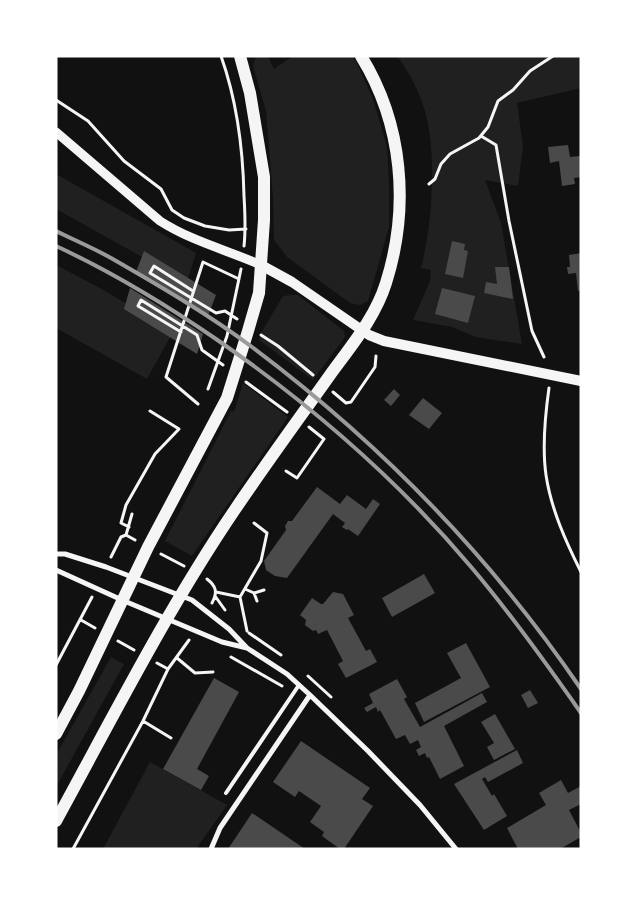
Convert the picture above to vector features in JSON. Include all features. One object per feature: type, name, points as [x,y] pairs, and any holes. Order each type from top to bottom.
[{"type":"main road","points":[[56,734],[80,691],[148,547],[227,398],[238,368],[259,293],[264,220],[264,177],[250,93],[240,56]]},
{"type":"main road","points":[[56,821],[167,619],[195,572],[234,511],[377,308],[393,260],[400,213],[400,176],[393,130],[379,89],[361,56]]},
{"type":"main road","points":[[262,265],[292,282],[362,331],[384,341],[581,381]]},
{"type":"street","points":[[56,132],[160,221],[176,232],[262,265]]},
{"type":"street","points":[[56,554],[65,554],[134,577],[192,600],[229,629],[247,648],[287,674],[310,695],[420,805],[456,849]]},
{"type":"street","points":[[56,570],[222,642],[247,648]]},
{"type":"street","points":[[211,849],[220,828],[310,695]]},
{"type":"lane","points":[[226,793],[299,685]]},
{"type":"path","points":[[221,56],[239,128],[243,161],[246,229],[243,257]]},
{"type":"path","points":[[429,184],[435,179],[441,164],[450,154],[480,136],[488,127],[498,100],[513,90],[530,71],[553,56]]},
{"type":"path","points":[[56,100],[88,121],[124,161],[161,189],[172,210],[184,218],[206,226],[229,230],[246,229]]},
{"type":"path","points":[[480,136],[496,145],[509,221],[532,332],[544,357]]},
{"type":"path","points":[[198,404],[166,377],[203,262],[239,279]]},
{"type":"path","points":[[154,266],[194,291]]},
{"type":"path","points":[[208,389],[227,336],[238,286]]},
{"type":"path","points":[[138,306],[180,332]]},
{"type":"path","points":[[351,402],[375,367],[376,356]]},
{"type":"path","points":[[551,375],[544,419],[546,475],[555,510],[569,548],[581,572]]},
{"type":"path","points":[[129,528],[121,523],[126,505],[154,454],[179,429],[150,410]]},
{"type":"path","points":[[286,471],[297,478],[321,442]]},
{"type":"path","points":[[132,514],[126,535],[195,572],[214,585]]},
{"type":"path","points":[[247,631],[240,597],[261,561],[267,533],[254,524]]},
{"type":"path","points":[[245,589],[254,594],[256,601]]},
{"type":"path","points":[[254,594],[264,590]]},
{"type":"path","points":[[216,592],[240,597]]},
{"type":"path","points":[[56,665],[81,620]]},
{"type":"path","points":[[188,641],[198,644]]},
{"type":"path","points":[[229,656],[293,694]]},
{"type":"path","points":[[176,658],[196,673],[213,672]]},
{"type":"path","points":[[73,849],[143,721],[168,670]]},
{"type":"path","points":[[143,721],[171,738]]},
{"type":"shaded area","points":[[256,56],[268,56],[274,69],[293,56],[352,56],[373,99],[387,147],[389,227],[368,301],[360,305],[350,303],[287,257],[274,240],[273,198],[266,111],[253,66]]},
{"type":"shaded area","points":[[397,56],[581,56],[581,88],[517,103],[523,146],[518,186],[485,180],[501,223],[522,344],[476,337],[452,327],[413,320],[430,281],[431,270],[421,268],[428,232],[432,192],[431,151],[426,115],[421,100],[411,77]]},
{"type":"shaded area","points":[[56,174],[196,253],[187,282],[56,209]]},
{"type":"shaded area","points":[[56,265],[102,289],[173,332],[147,379],[56,328]]},
{"type":"shaded area","points":[[298,295],[344,331],[345,337],[313,380],[259,340],[261,333],[283,296]]},
{"type":"shaded area","points":[[243,383],[288,417],[192,556],[165,541],[231,411],[234,412]]},
{"type":"shaded area","points":[[111,657],[124,664],[56,787],[56,755]]},
{"type":"shaded area","points":[[150,762],[227,805],[196,849],[103,849]]},
{"type":"building","points":[[568,145],[570,157],[580,156],[581,177],[574,178],[575,184],[562,186],[559,161],[550,163],[548,147]]},
{"type":"building","points":[[452,241],[465,244],[464,250],[468,251],[463,278],[445,274]]},
{"type":"building","points":[[144,251],[216,295],[208,316],[136,272]]},
{"type":"building","points":[[581,253],[581,290],[578,291],[576,273],[568,274],[567,267],[570,267],[569,255]]},
{"type":"building","points":[[495,267],[509,267],[513,299],[484,293],[486,282],[497,284]]},
{"type":"building","points":[[130,288],[203,334],[197,354],[124,309]]},
{"type":"building","points":[[442,288],[475,296],[468,323],[435,314]]},
{"type":"building","points":[[394,389],[400,395],[391,406],[384,400]]},
{"type":"building","points":[[423,398],[442,413],[429,429],[409,415]]},
{"type":"building","points":[[317,487],[340,504],[347,495],[366,509],[373,499],[380,504],[358,536],[342,527],[345,523],[333,514],[287,578],[275,576],[266,570],[264,561],[286,530],[285,526],[288,521],[292,521]]},
{"type":"building","points":[[424,574],[435,593],[392,617],[382,598]]},
{"type":"building","points":[[333,592],[343,594],[354,615],[348,618],[366,651],[370,649],[377,662],[346,678],[338,664],[343,661],[327,630],[318,634],[316,630],[313,631],[305,625],[306,620],[300,615],[312,598],[323,604]]},
{"type":"building","points":[[466,643],[490,687],[424,722],[415,703],[461,678],[447,653]]},
{"type":"building","points":[[214,678],[239,692],[197,769],[209,776],[201,790],[163,769]]},
{"type":"building","points":[[397,679],[407,697],[404,699],[420,727],[482,693],[487,702],[444,726],[464,766],[440,779],[429,757],[427,758],[425,753],[419,756],[416,750],[421,747],[418,740],[410,744],[405,735],[396,739],[380,710],[378,712],[376,707],[367,712],[364,708],[373,703],[369,694]]},
{"type":"building","points":[[530,690],[538,703],[528,708],[521,695]]},
{"type":"building","points":[[495,714],[515,749],[494,760],[487,747],[494,743],[481,722]]},
{"type":"building","points":[[301,741],[370,788],[362,799],[373,806],[344,849],[340,849],[322,836],[324,832],[310,822],[321,806],[299,791],[295,797],[273,782]]},
{"type":"building","points":[[517,750],[523,763],[488,782],[485,777],[482,779],[492,796],[494,794],[507,816],[484,830],[454,784]]},
{"type":"building","points":[[561,780],[568,793],[581,786],[581,804],[569,810],[581,833],[581,837],[560,849],[518,849],[507,828],[546,805],[539,793]]},
{"type":"building","points":[[252,813],[305,849],[228,849]]},
{"type":"railway","points":[[56,231],[111,258],[165,289],[218,323],[252,347],[345,422],[431,504],[471,548],[510,593],[581,689]]},
{"type":"railway","points":[[56,246],[118,278],[197,326],[285,390],[352,445],[414,504],[472,568],[501,603],[581,713]]}]
